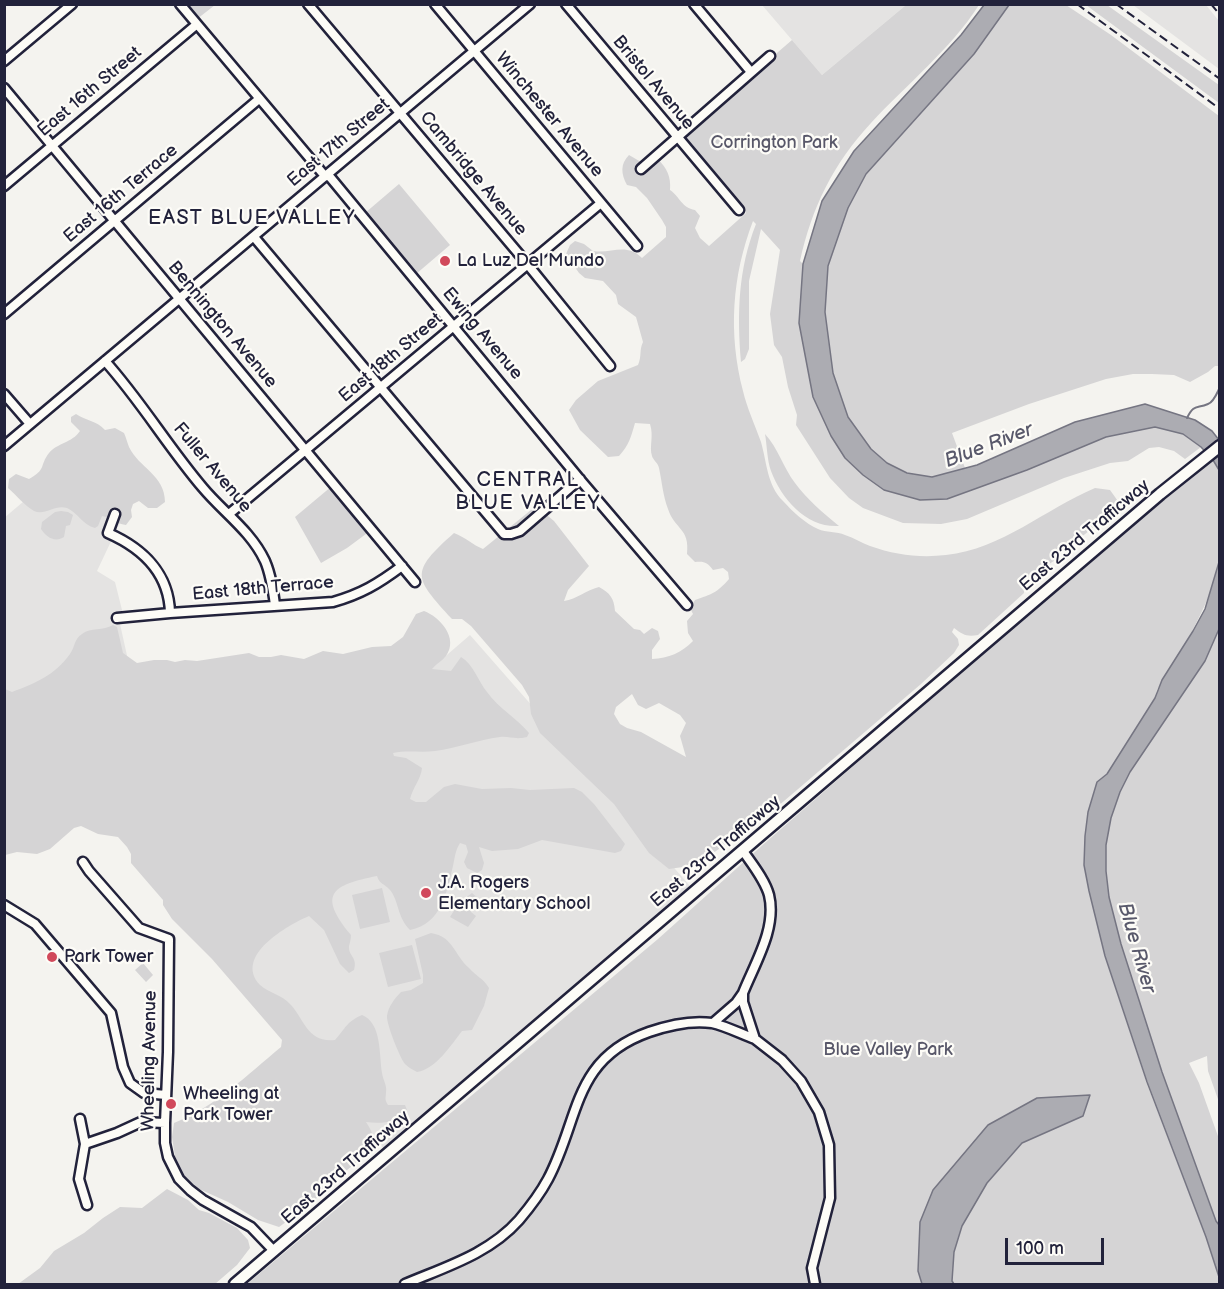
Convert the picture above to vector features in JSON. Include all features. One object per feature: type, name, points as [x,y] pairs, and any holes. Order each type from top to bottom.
[{"type":"main road","name":"East 23rd Trafficway","points":[[235,1284],[1160,494],[1220,446]]},
{"type":"street","points":[[4,61],[72,4]]},
{"type":"street","name":"Ewing Avenue","points":[[180,4],[324,175],[330,177],[687,605]]},
{"type":"street","name":"Cambridge Avenue","points":[[308,4],[528,264],[610,366]]},
{"type":"street","name":"Winchester Avenue","points":[[435,4],[637,246]]},
{"type":"street","name":"East 17th Street","points":[[4,446],[530,4]]},
{"type":"street","name":"Bristol Avenue","points":[[566,4],[739,210]]},
{"type":"street","points":[[694,4],[751,72]]},
{"type":"street","name":"East 16th Street","points":[[4,186],[196,25]]},
{"type":"street","points":[[641,169],[770,56]]},
{"type":"street","name":"Bennington Avenue","points":[[4,88],[415,582]]},
{"type":"street","name":"East 16th Terrace","points":[[4,314],[259,99]]},
{"type":"street","name":"East 18th Street","points":[[229,514],[601,203]]},
{"type":"street","points":[[254,237],[504,534],[520,531],[580,479]]},
{"type":"street","name":"Fuller Avenue","points":[[105,361],[133,392],[171,447],[204,489],[253,542],[264,560],[272,581],[275,605]]},
{"type":"street","points":[[4,394],[30,424]]},
{"type":"street","points":[[115,514],[108,533],[141,551],[157,570],[167,590],[170,613]]},
{"type":"street","name":"East 18th Terrace","points":[[117,618],[333,602],[359,595],[402,566]]},
{"type":"street","points":[[713,1023],[736,1003],[743,993],[768,932],[770,911],[768,893],[743,851]]},
{"type":"street","name":"Wheeling Avenue","points":[[83,862],[139,928],[169,939],[165,1123],[168,1157],[179,1179],[203,1200],[251,1227],[274,1251]]},
{"type":"street","points":[[4,905],[35,924],[111,1013],[123,1067],[130,1083],[144,1093],[166,1095]]},
{"type":"street","points":[[743,993],[743,1002],[755,1039]]},
{"type":"street","points":[[405,1284],[480,1252],[499,1239],[517,1221],[537,1197],[548,1178],[583,1087],[598,1065],[634,1038],[665,1027],[691,1023],[713,1023],[755,1039],[782,1060],[801,1081],[819,1112],[829,1144],[830,1198],[812,1268],[815,1284]]},
{"type":"street","points":[[81,1119],[85,1144],[79,1179],[87,1205]]},
{"type":"street","points":[[85,1144],[141,1122],[165,1123]]},
{"type":"shaded area","points":[[762,5],[906,5],[822,75]]},
{"type":"shaded area","name":"Blue River","points":[[984,5],[1009,5],[974,54],[866,174],[848,208],[828,266],[825,312],[833,373],[848,417],[871,449],[887,463],[907,473],[932,477],[977,465],[1075,422],[1145,404],[1195,420],[1212,431],[1219,440],[1219,470],[1201,447],[1183,434],[1155,427],[1106,437],[1027,470],[947,499],[920,500],[884,490],[863,475],[845,458],[831,436],[813,397],[799,323],[803,264],[822,201],[854,151],[961,35]]},
{"type":"shaded area","points":[[1133,5],[1206,5],[1219,21],[1219,69]]},
{"type":"shaded area","points":[[101,436],[140,480],[97,571],[115,582],[123,614],[118,615],[128,660],[5,712],[4,518]]},
{"type":"shaded area","name":"Blue River","points":[[1219,562],[1219,629],[1205,661],[1130,772],[1120,792],[1111,818],[1106,845],[1106,871],[1109,897],[1121,944],[1162,1072],[1219,1225],[1219,1277],[1147,1082],[1105,956],[1084,865],[1088,812],[1097,782],[1107,774],[1155,698],[1162,680],[1193,631],[1205,609]]},
{"type":"shaded area","name":"J.A. Rogers Elementary School","points":[[470,635],[690,886],[385,1150],[163,900]]},
{"type":"shaded area","points":[[1090,1095],[1083,1116],[1022,1143],[987,1183],[962,1226],[954,1252],[952,1281],[954,1284],[922,1284],[918,1271],[920,1222],[933,1190],[988,1125],[1037,1098]]},
{"type":"green space","points":[[185,5],[215,5],[197,19]]},
{"type":"green space","name":"Corrington Park","points":[[906,5],[979,5],[955,37],[871,123],[846,154],[818,204],[800,261],[803,264],[799,323],[884,490],[920,500],[947,499],[1027,470],[1106,437],[1155,427],[1183,434],[1201,447],[1185,459],[1174,451],[1159,447],[1149,448],[1128,461],[1110,463],[1064,478],[967,519],[941,524],[903,523],[863,508],[849,498],[830,478],[796,425],[797,415],[782,357],[774,345],[770,314],[780,250],[761,229],[749,281],[749,349],[745,359],[741,362],[740,292],[750,241],[756,224],[753,221],[740,263],[734,305],[738,369],[774,488],[787,505],[804,521],[821,530],[842,534],[889,552],[936,556],[966,551],[1005,537],[1095,488],[1110,490],[1120,504],[1071,545],[1067,552],[1024,581],[1024,593],[978,635],[965,635],[954,628],[952,632],[958,639],[959,645],[954,653],[770,813],[689,870],[683,867],[669,869],[649,853],[614,804],[540,733],[531,714],[529,697],[522,685],[471,626],[462,619],[452,619],[430,593],[424,584],[422,575],[429,557],[454,533],[483,549],[531,510],[543,512],[554,521],[589,566],[568,590],[564,601],[594,588],[603,589],[612,599],[615,611],[634,629],[644,634],[652,628],[658,631],[660,639],[652,650],[652,659],[674,654],[693,641],[688,633],[687,621],[693,614],[690,608],[695,600],[721,587],[729,579],[728,572],[723,568],[713,570],[705,563],[695,562],[687,554],[686,539],[668,509],[659,468],[652,456],[650,424],[635,423],[629,441],[619,456],[608,457],[580,430],[569,410],[576,400],[598,381],[638,365],[643,342],[636,317],[618,304],[616,295],[603,281],[585,278],[579,273],[566,254],[570,245],[575,241],[593,251],[624,250],[636,253],[642,258],[666,237],[666,227],[647,198],[636,187],[627,185],[625,181],[623,166],[629,155],[641,162],[658,159],[668,173],[670,190],[684,205],[695,210],[700,216],[695,228],[700,238],[709,246],[746,213],[683,140],[684,133],[792,40],[822,75]],"holes":[[[632,694],[638,705],[646,709],[659,703],[680,715],[686,723],[680,736],[686,757],[641,732],[620,724],[614,714],[616,707]]]},
{"type":"green space","points":[[1009,5],[1066,5],[1111,35],[1219,116],[1219,366],[1215,366],[1190,382],[1174,375],[1133,374],[1106,379],[1029,404],[952,433],[965,468],[932,477],[907,473],[887,463],[871,449],[848,417],[833,373],[825,312],[828,266],[848,208],[866,174],[974,54]]},
{"type":"green space","points":[[1086,5],[1107,5],[1219,85],[1219,103]]},
{"type":"green space","points":[[399,184],[450,245],[416,274],[365,213]]},
{"type":"green space","points":[[76,414],[98,424],[105,430],[115,428],[124,433],[133,454],[161,485],[165,502],[157,508],[148,508],[139,501],[133,504],[132,517],[126,525],[102,516],[95,528],[67,508],[58,507],[42,512],[34,511],[8,488],[9,479],[16,474],[29,479],[35,476],[52,450],[77,435],[80,431],[71,422],[71,417]]},
{"type":"green space","points":[[765,434],[800,489],[839,526],[816,522],[806,517],[789,502],[771,471]]},
{"type":"green space","name":"Blue Valley Park","points":[[1213,460],[1220,470],[1220,562],[1215,580],[1193,629],[1157,690],[1155,698],[1107,775],[1101,778],[1084,865],[1105,956],[1147,1084],[1206,1237],[1219,1277],[1219,1284],[247,1284],[658,939],[1082,567]]},
{"type":"green space","points":[[332,486],[370,531],[321,563],[295,517]]},
{"type":"green space","points":[[61,511],[73,515],[70,525],[66,526],[64,537],[54,539],[48,537],[41,529],[42,522],[55,512]]},
{"type":"green space","points":[[424,611],[441,623],[449,635],[450,642],[446,656],[432,669],[451,671],[461,657],[469,664],[492,698],[529,733],[523,738],[500,737],[435,751],[393,753],[394,756],[406,758],[422,768],[410,799],[416,802],[426,802],[444,787],[455,784],[482,789],[574,788],[582,792],[594,804],[625,844],[621,851],[615,853],[542,840],[518,849],[492,851],[479,847],[484,863],[482,870],[477,873],[467,868],[464,862],[468,852],[466,845],[460,843],[441,906],[429,921],[410,930],[403,920],[393,894],[379,881],[377,876],[349,883],[334,894],[332,901],[334,910],[351,935],[349,949],[355,966],[354,970],[349,973],[340,964],[324,930],[309,916],[289,926],[266,943],[253,963],[253,974],[260,985],[287,1001],[308,1030],[319,1038],[335,1040],[349,1023],[362,1015],[368,1019],[373,1025],[378,1040],[386,1087],[386,1101],[388,1105],[405,1105],[407,1110],[398,1118],[388,1122],[366,1122],[373,1138],[373,1149],[331,1183],[311,1204],[279,1227],[258,1220],[228,1202],[197,1188],[185,1177],[176,1163],[172,1137],[174,1123],[203,1108],[230,1090],[281,1047],[282,1040],[212,959],[172,919],[163,905],[163,900],[131,863],[131,854],[118,837],[98,834],[81,826],[74,828],[50,849],[37,854],[17,852],[5,855],[5,689],[12,692],[44,678],[58,668],[82,634],[89,630],[113,625],[117,627],[123,653],[137,663],[154,660],[197,661],[249,653],[259,657],[281,655],[304,659],[323,651],[343,654],[372,647],[391,646],[403,637],[416,614]]},
{"type":"green space","points":[[1219,629],[1219,1102],[1208,1071],[1207,1056],[1189,1063],[1199,1083],[1219,1139],[1219,1225],[1162,1072],[1121,944],[1109,897],[1106,845],[1111,818],[1130,772],[1205,661]]},
{"type":"green space","points":[[382,888],[390,922],[360,929],[352,895]]},
{"type":"green space","points":[[472,893],[479,899],[470,909],[476,916],[468,927],[450,917],[459,903]]},
{"type":"green space","points":[[431,933],[445,938],[464,963],[489,988],[484,1006],[472,1030],[462,1031],[437,1061],[417,1072],[403,1061],[391,1033],[387,1016],[392,1003],[401,992],[411,990],[423,983],[415,939]]},
{"type":"green space","points":[[412,945],[421,979],[388,987],[379,953]]},
{"type":"green space","points":[[143,963],[153,975],[146,982],[135,970]]},
{"type":"green space","points":[[167,1189],[188,1200],[199,1210],[237,1228],[248,1240],[250,1248],[237,1265],[215,1284],[18,1284],[40,1268],[54,1251],[120,1207],[142,1208]]},
{"type":"waterway","points":[[1187,418],[1194,409],[1212,401],[1220,387]]},
{"type":"railway","points":[[1077,4],[1220,109]]},
{"type":"railway","points":[[1116,4],[1220,79]]},
{"type":"railway","points":[[1211,4],[1220,15]]},
{"type":"place","name":"La Luz Del Mundo","points":[[445,261]]},
{"type":"place","name":"J.A. Rogers Elementary School","points":[[426,893]]},
{"type":"place","name":"Park Tower","points":[[52,957]]},
{"type":"place","name":"Wheeling at Park Tower","points":[[171,1104]]},
{"type":"district","name":"EAST BLUE VALLEY","points":[[252,219]]},
{"type":"district","name":"CENTRAL BLUE VALLEY","points":[[528,492]]}]
